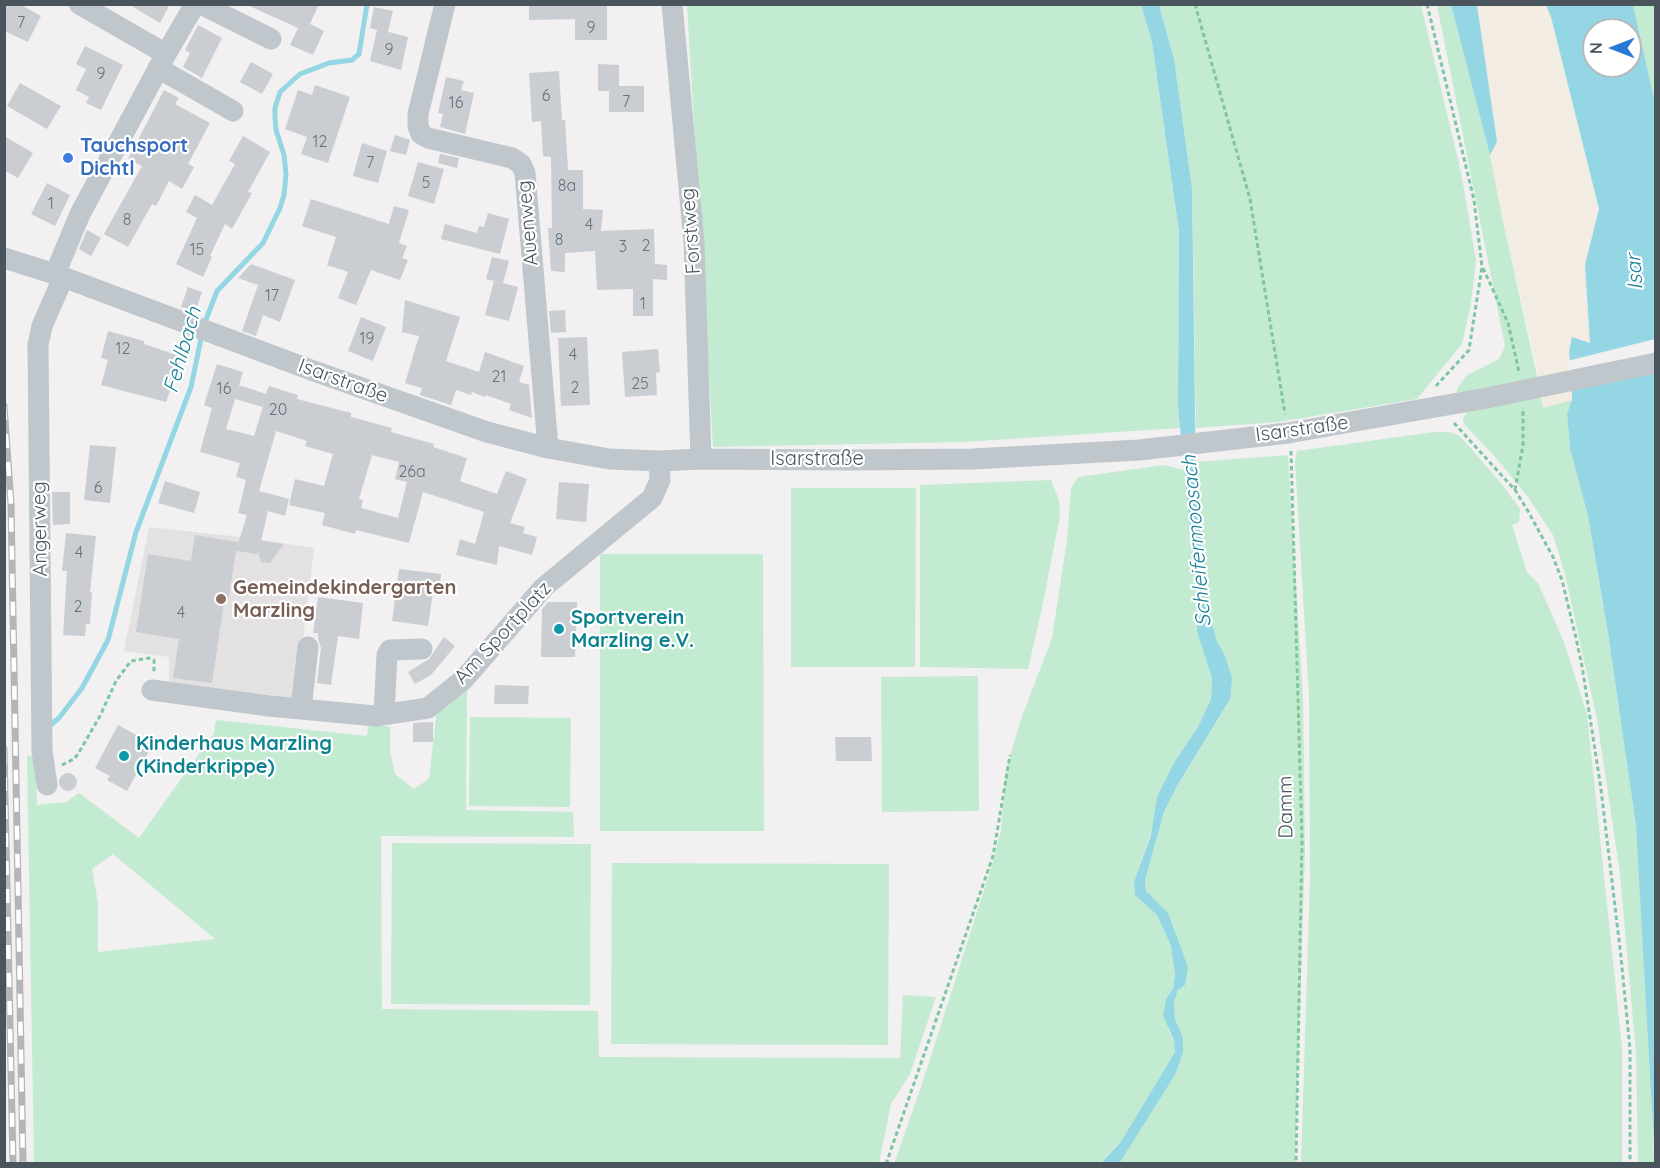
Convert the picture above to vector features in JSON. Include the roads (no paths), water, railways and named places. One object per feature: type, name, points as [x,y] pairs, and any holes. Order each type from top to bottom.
[{"type":"street","points":[[79,4],[232,111]]},
{"type":"street","name":"Angerweg","points":[[44,768],[41,715],[38,345],[71,234],[162,61],[195,4]]},
{"type":"street","points":[[201,4],[271,39]]},
{"type":"street","name":"Auenweg","points":[[445,4],[418,114],[418,126],[421,134],[428,138],[512,158],[521,164],[525,173],[548,448]]},
{"type":"street","name":"Forstweg","points":[[672,4],[694,242],[701,459]]},
{"type":"street","name":"Isarstraße","points":[[4,258],[487,432],[548,448],[609,459],[658,461],[973,459],[1139,450],[1288,433],[1423,411],[1656,363]]},
{"type":"street","name":"Am Sportplatz","points":[[152,690],[375,716],[428,708],[464,679],[544,587],[652,498],[660,480],[658,461]]},
{"type":"street","points":[[301,709],[308,647]]},
{"type":"street","points":[[384,714],[387,655],[390,650],[422,649]]},
{"type":"water","name":"Schleifermoosach","points":[[1141,5],[1159,5],[1174,59],[1192,188],[1196,485],[1207,602],[1216,639],[1225,656],[1232,678],[1230,699],[1177,786],[1164,812],[1145,880],[1146,891],[1168,913],[1188,967],[1185,985],[1178,990],[1174,1002],[1175,1019],[1183,1038],[1183,1053],[1175,1075],[1120,1162],[1100,1164],[1120,1143],[1175,1052],[1174,1040],[1163,1016],[1166,999],[1173,988],[1175,975],[1171,946],[1157,915],[1135,895],[1134,882],[1151,835],[1157,797],[1175,761],[1198,727],[1211,699],[1212,678],[1197,632],[1197,601],[1178,407],[1179,232],[1152,42]]},
{"type":"water","points":[[1451,5],[1477,5],[1497,142],[1490,155]]},
{"type":"water","name":"Isar","points":[[1546,5],[1633,5],[1636,18],[1582,18],[1582,78],[1642,78],[1642,45],[1655,103],[1655,1163],[1636,826],[1608,633],[1588,516],[1570,449],[1567,414],[1572,400],[1569,352],[1572,337],[1590,343],[1585,265],[1599,209],[1551,17]]},
{"type":"waterway","name":"Fehlbach","points":[[204,325],[217,291],[263,243],[280,208],[286,174],[275,118],[275,108],[280,92],[300,74],[329,63],[352,60],[359,54],[367,4]]},
{"type":"waterway","name":"Fehlbach","points":[[47,728],[59,718],[82,688],[108,640],[136,532],[191,387],[202,334]]},
{"type":"railway","points":[[4,406],[11,504],[23,1164]]},
{"type":"railway","points":[[4,749],[13,1164]]},
{"type":"place","name":"Tauchsport Dichtl","points":[[68,158]]},
{"type":"place","name":"Gemeindekindergarten Marzling","points":[[221,599]]},
{"type":"place","name":"Sportverein Marzling e.V.","points":[[559,629]]},
{"type":"place","name":"Kinderhaus Marzling (Kinderkrippe)","points":[[124,756]]}]
